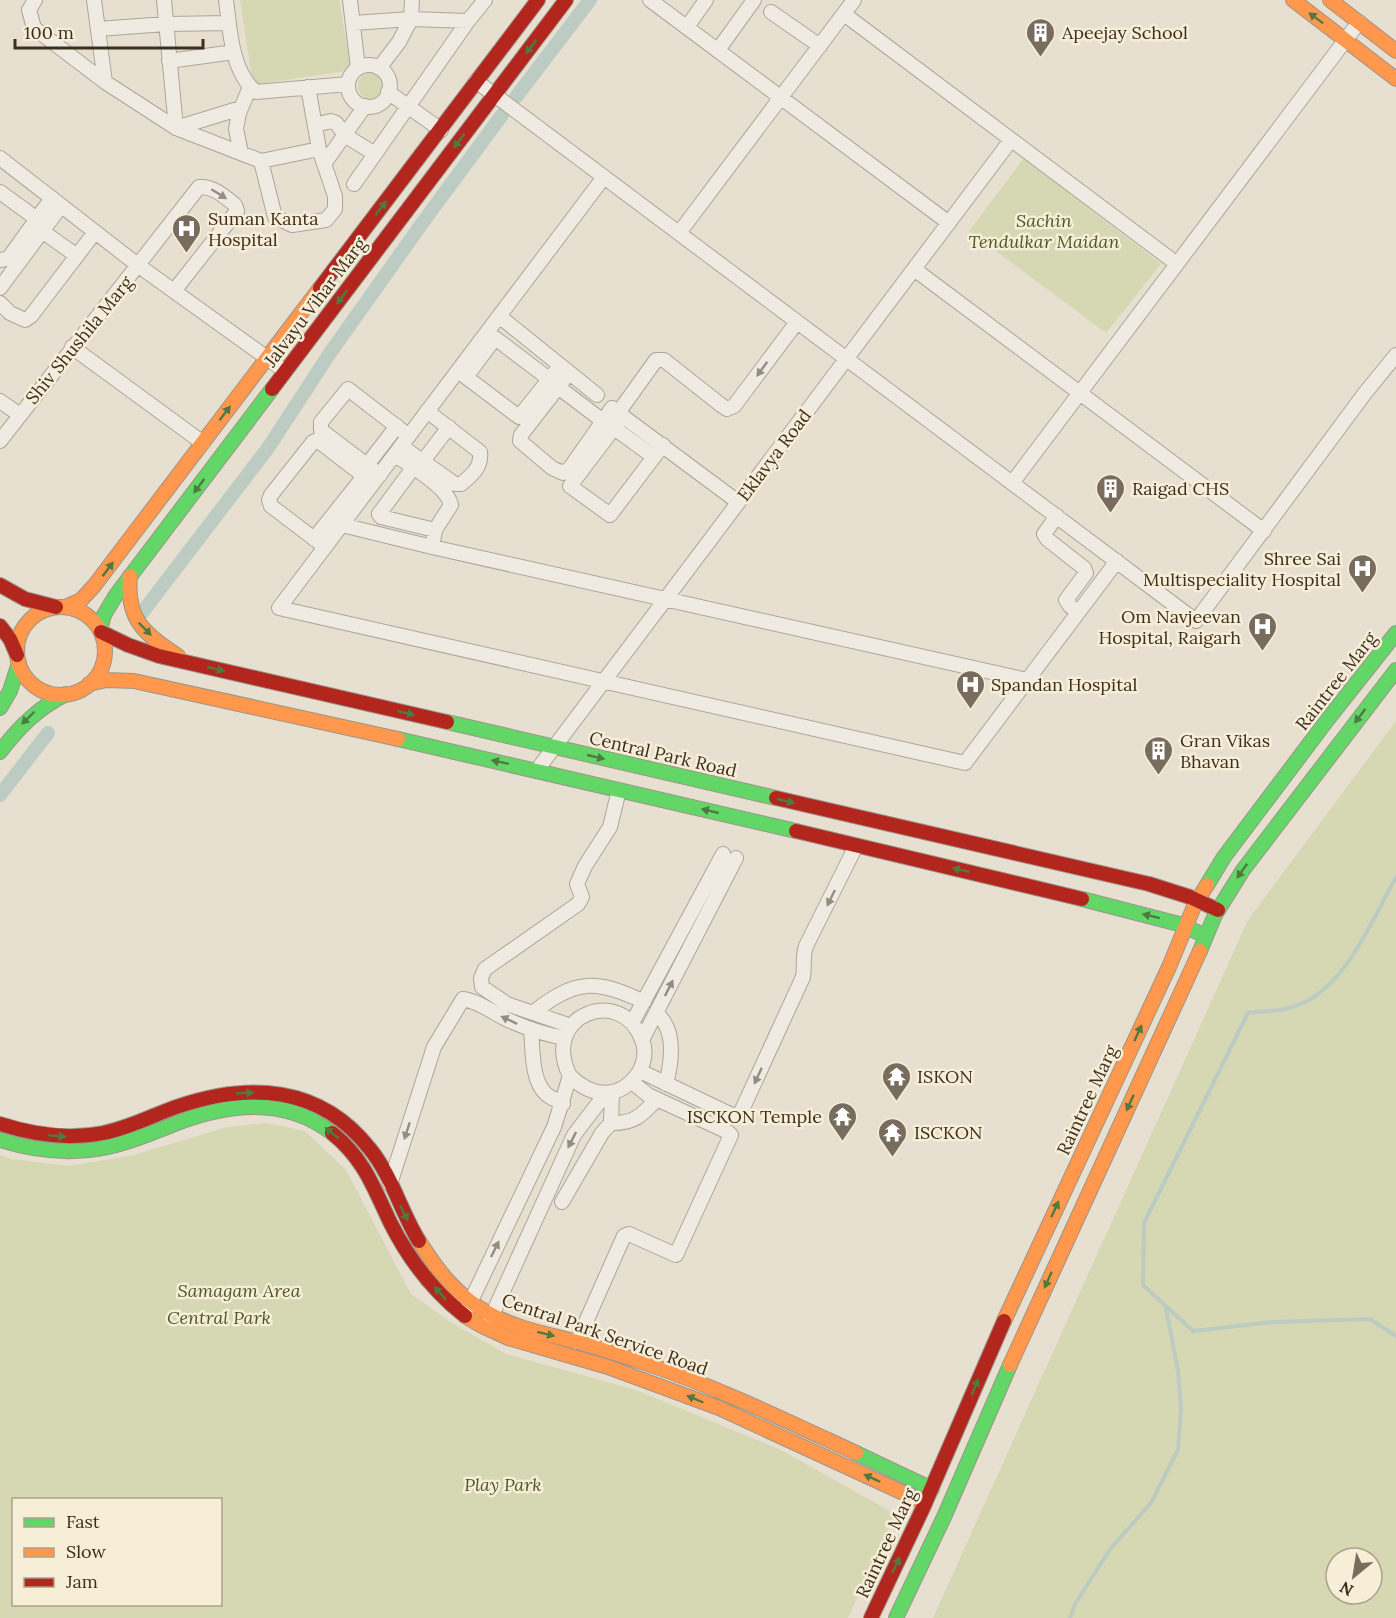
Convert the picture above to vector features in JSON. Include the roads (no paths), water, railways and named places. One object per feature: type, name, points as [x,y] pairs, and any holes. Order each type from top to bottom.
[{"type":"main road","name":"Jalvayu Vihar Marg","points":[[61,607],[73,604],[88,594],[538,0]]},
{"type":"main road","name":"Jalvayu Vihar Marg","points":[[100,631],[110,605],[130,576],[285,371],[498,98],[566,0]]},
{"type":"main road","points":[[1293,0],[1396,79]]},
{"type":"main road","points":[[1330,0],[1396,51]]},
{"type":"main road","points":[[130,576],[128,596],[134,617],[156,640],[193,664]]},
{"type":"main road","points":[[0,585],[25,599],[82,612],[95,623],[105,646],[100,671],[89,684],[34,711],[0,752]]},
{"type":"main road","points":[[0,708],[10,691],[18,659],[19,638],[27,623],[40,612],[61,607]]},
{"type":"main road","points":[[0,626],[10,639],[27,678],[40,689],[66,694]]},
{"type":"main road","name":"Central Park Road","points":[[100,631],[143,651],[193,664],[1149,884],[1198,900],[1218,910]]},
{"type":"main road","name":"Raintree Marg","points":[[871,1618],[926,1503],[997,1338],[1198,900],[1231,847],[1396,633]]},
{"type":"main road","points":[[896,1618],[944,1517],[1013,1358],[1218,910],[1243,870],[1396,670]]},
{"type":"main road","points":[[89,684],[106,680],[134,681],[537,770],[1142,913],[1206,936]]},
{"type":"main road","name":"Central Park Service Road","points":[[0,1124],[32,1134],[81,1137],[116,1130],[187,1103],[215,1096],[254,1092],[289,1095],[306,1100],[322,1108],[350,1128],[372,1151],[404,1214],[431,1258],[451,1283],[491,1316],[520,1328],[615,1353],[694,1382],[932,1489]]},
{"type":"main road","name":"Central Park Service Road","points":[[0,1140],[29,1148],[75,1152],[120,1145],[177,1123],[218,1111],[254,1107],[286,1110],[300,1114],[327,1130],[360,1160],[390,1221],[409,1252],[440,1293],[463,1316],[516,1342],[611,1368],[688,1396],[926,1503]]},
{"type":"street","points":[[35,0],[28,10],[34,28],[105,82],[176,128],[261,161],[319,149]]},
{"type":"street","points":[[94,0],[105,82]]},
{"type":"street","points":[[164,0],[176,128]]},
{"type":"street","points":[[226,0],[234,52],[246,82],[256,92],[348,84]]},
{"type":"street","points":[[350,0],[358,68]]},
{"type":"street","points":[[379,68],[399,42],[411,19],[412,0]]},
{"type":"street","points":[[354,184],[485,0]]},
{"type":"street","points":[[650,0],[949,223]]},
{"type":"street","points":[[687,27],[706,0]]},
{"type":"street","points":[[718,50],[754,0]]},
{"type":"street","points":[[679,233],[854,0]]},
{"type":"street","points":[[771,12],[820,46]]},
{"type":"street","points":[[844,14],[1177,264]]},
{"type":"street","points":[[353,23],[411,19],[468,21]]},
{"type":"street","points":[[1012,483],[1359,22]]},
{"type":"street","points":[[98,29],[166,24],[229,23]]},
{"type":"street","points":[[169,61],[234,52]]},
{"type":"street","points":[[365,65],[379,68],[388,78],[387,95],[376,105],[365,106],[351,96],[348,84],[353,72],[358,68],[365,65]]},
{"type":"street","points":[[476,81],[1196,621],[1396,355]]},
{"type":"street","points":[[241,153],[236,129],[241,108],[250,87]]},
{"type":"street","points":[[261,161],[275,218],[292,225],[326,220],[334,209],[335,196],[319,149],[308,87]]},
{"type":"street","points":[[387,95],[438,134]]},
{"type":"street","points":[[324,164],[346,136],[365,106]]},
{"type":"street","points":[[176,128],[241,108]]},
{"type":"street","points":[[315,125],[330,121],[336,123],[346,136],[375,154]]},
{"type":"street","name":"Eklavya Road","points":[[537,770],[1011,140]]},
{"type":"street","points":[[0,158],[139,266],[285,371]]},
{"type":"street","points":[[462,374],[499,316],[604,177]]},
{"type":"street","name":"Shiv Shushila Marg","points":[[0,441],[199,187],[206,186],[220,193],[235,205],[235,215],[174,291]]},
{"type":"street","points":[[0,192],[77,256]]},
{"type":"street","points":[[0,288],[56,202]]},
{"type":"street","points":[[0,260],[6,260],[39,225]]},
{"type":"street","points":[[0,303],[10,313],[25,320],[31,316],[95,232]]},
{"type":"street","points":[[914,269],[1264,531]]},
{"type":"street","points":[[499,316],[611,407],[738,502]]},
{"type":"street","points":[[663,446],[610,515],[570,486],[609,425],[611,407],[656,360],[664,360],[727,409],[734,406],[797,322]]},
{"type":"street","points":[[654,457],[495,338],[427,411],[402,445],[371,475],[320,543],[279,608],[965,763],[1117,561]]},
{"type":"street","points":[[72,347],[203,443]]},
{"type":"street","points":[[564,369],[521,435],[520,441],[552,468],[563,473],[609,425]]},
{"type":"street","points":[[462,374],[519,417],[554,383]]},
{"type":"street","points":[[371,475],[321,430],[321,422],[348,389],[397,426],[402,445],[450,498],[451,504],[435,530],[432,547]]},
{"type":"street","points":[[0,400],[20,415]]},
{"type":"street","points":[[418,465],[455,484],[461,484],[475,473],[481,458],[480,452],[427,411]]},
{"type":"street","points":[[320,543],[342,525],[397,426]]},
{"type":"street","points":[[435,530],[381,517],[378,514],[448,427]]},
{"type":"street","points":[[320,543],[272,506],[269,500],[313,442],[317,440],[371,475]]},
{"type":"street","points":[[1057,516],[1044,534],[1047,539],[1084,568],[1086,573],[1066,600],[1078,612]]},
{"type":"street","points":[[342,525],[1027,680]]},
{"type":"street","points":[[567,1032],[534,1012],[507,1004],[482,987],[481,978],[485,969],[578,904],[582,897],[577,884],[585,866],[610,827],[618,790]]},
{"type":"street","points":[[636,1077],[666,1084],[734,1116],[741,1112],[803,977],[805,968],[802,956],[806,946],[856,846]]},
{"type":"street","points":[[632,1023],[729,856],[642,1040]]},
{"type":"street","points":[[534,1012],[546,1002],[579,986],[601,985],[621,990],[644,1002]]},
{"type":"street","points":[[390,1184],[434,1047],[463,999],[470,1000],[542,1034],[567,1032]]},
{"type":"street","points":[[606,1011],[619,1014],[632,1023],[639,1031],[642,1040],[644,1058],[636,1077],[620,1090],[592,1092],[586,1089],[570,1076],[564,1064],[562,1051],[567,1032],[580,1017],[593,1012],[606,1011]]},
{"type":"street","points":[[656,1012],[664,1019],[669,1038],[670,1051],[666,1084]]},
{"type":"street","points":[[531,1030],[534,1063],[539,1084],[547,1095],[563,1104]]},
{"type":"street","points":[[463,1316],[555,1127],[570,1076]]},
{"type":"street","points":[[577,1342],[624,1236],[629,1234],[676,1256],[731,1135],[657,1099],[636,1077]]},
{"type":"street","points":[[562,1202],[602,1133],[611,1123],[609,1092]]},
{"type":"street","points":[[486,1329],[574,1135],[609,1092]]},
{"type":"street","points":[[611,1123],[624,1124],[641,1116],[657,1099]]},
{"type":"waterway","points":[[516,97],[590,0]]},
{"type":"waterway","points":[[502,115],[516,97]]},
{"type":"waterway","points":[[141,614],[268,448],[330,353],[502,115]]},
{"type":"waterway","points":[[0,795],[48,733]]},
{"type":"waterway","points":[[1396,877],[1353,954],[1340,973],[1325,988],[1308,1000],[1289,1008],[1248,1013],[1144,1223],[1143,1285],[1193,1331],[1273,1322],[1370,1319],[1396,1336]]},
{"type":"waterway","points":[[1070,1618],[1075,1604],[1111,1548],[1151,1503],[1178,1450],[1181,1409],[1178,1371],[1166,1308]]},
{"type":"place","name":"Apeejay School","points":[[1041,58]]},
{"type":"place","name":"Suman Kanta Hospital","points":[[187,254]]},
{"type":"place","name":"Raigad CHS","points":[[1111,514]]},
{"type":"place","name":"Shree Sai Multispeciality Hospital","points":[[1362,594]]},
{"type":"place","name":"Om Navjeevan Hospital, Raigarh","points":[[1262,652]]},
{"type":"place","name":"Spandan Hospital","points":[[970,710]]},
{"type":"place","name":"Gran Vikas Bhavan","points":[[1159,776]]},
{"type":"place","name":"ISKON","points":[[896,1102]]},
{"type":"place","name":"ISCKON Temple","points":[[843,1142]]},
{"type":"place","name":"ISCKON","points":[[893,1158]]},
{"type":"park label","name":"Sachin Tendulkar Maidan","points":[[1044,230]]},
{"type":"park label","name":"Samagam Area","points":[[239,1290]]},
{"type":"park label","name":"Central Park","points":[[219,1317]]},
{"type":"park label","name":"Play Park","points":[[503,1484]]}]
